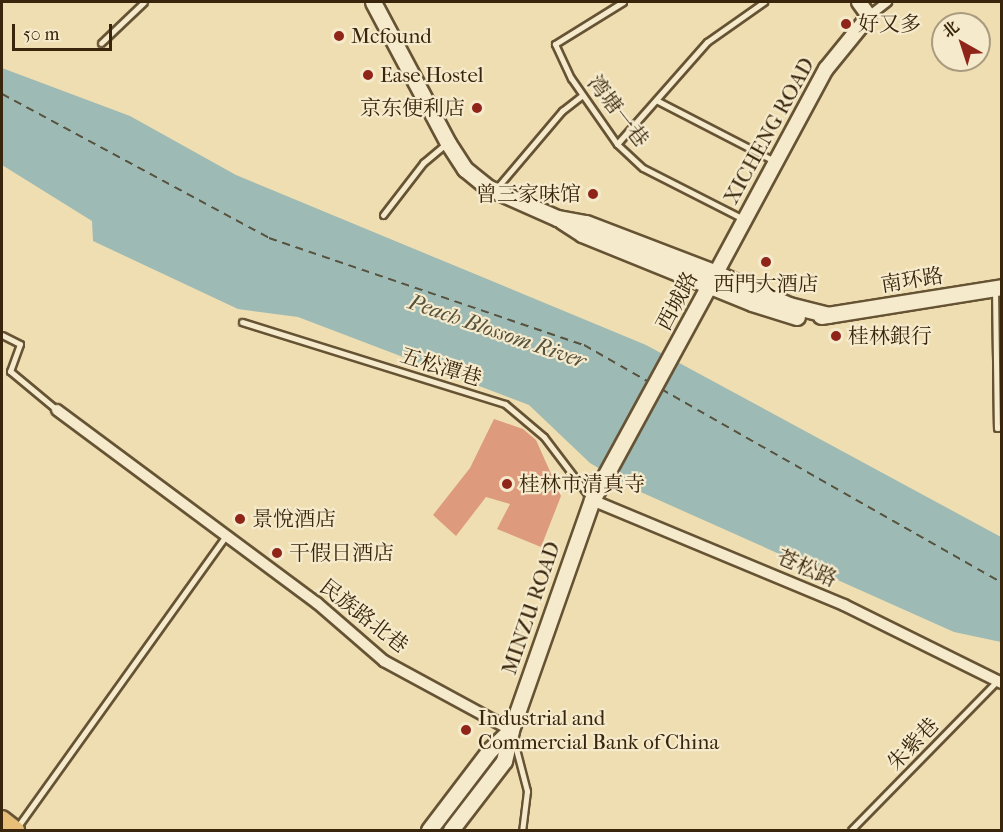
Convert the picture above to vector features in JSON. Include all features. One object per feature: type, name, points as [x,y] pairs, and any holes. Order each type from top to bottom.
[{"type":"main road","name":"南环路","points":[[373,2],[448,143],[465,170],[494,191],[557,218],[582,234],[789,305],[829,315],[998,287]]},
{"type":"main road","name":"西城路","points":[[592,500],[713,280]]},
{"type":"main road","name":"MINZU ROAD","points":[[451,831],[504,761],[511,730],[592,500]]},
{"type":"main road","name":"MINZU ROAD","points":[[429,831],[490,750],[511,730]]},
{"type":"main road","points":[[2,819],[15,830]]},
{"type":"street","points":[[859,2],[869,16],[887,2]]},
{"type":"street","name":"XICHENG ROAD","points":[[713,280],[826,69],[869,16]]},
{"type":"street","name":"民族路北巷","points":[[57,410],[317,603],[384,661],[511,730]]},
{"type":"street","name":"苍松路","points":[[592,500],[844,605],[1000,682]]},
{"type":"lane","points":[[101,43],[144,2]]},
{"type":"lane","name":"湾塘一巷","points":[[623,2],[555,44],[581,96],[617,144],[643,168],[744,219]]},
{"type":"lane","points":[[617,144],[707,42],[764,2]]},
{"type":"lane","points":[[494,191],[562,111],[581,96]]},
{"type":"lane","points":[[656,100],[775,162]]},
{"type":"lane","points":[[383,215],[415,172],[448,143]]},
{"type":"lane","points":[[998,287],[998,428],[1002,427]]},
{"type":"lane","name":"五松潭巷","points":[[242,322],[505,404],[544,437],[592,500]]},
{"type":"lane","points":[[2,335],[20,344],[10,371],[57,410]]},
{"type":"lane","points":[[15,830],[226,536]]},
{"type":"lane","name":"朱紫巷","points":[[851,831],[1000,682]]},
{"type":"lane","points":[[511,730],[527,791],[522,831]]},
{"type":"water","name":"Peach Blossom River","points":[[2,68],[130,116],[236,175],[646,345],[1001,537],[1001,642],[954,632],[634,489],[590,463],[529,405],[298,317],[238,309],[93,241],[92,221],[2,165]]},
{"type":"building","name":"桂林市清真寺","points":[[494,419],[523,429],[536,440],[561,496],[541,547],[497,529],[510,504],[486,497],[456,536],[433,515],[470,468]]},
{"type":"ferry route","points":[[2,94],[269,238],[584,345],[649,382]]},
{"type":"ferry route","points":[[661,389],[1002,583]]},
{"type":"place","name":"好又多","points":[[846,24]]},
{"type":"place","name":"Mcfound","points":[[339,36]]},
{"type":"place","name":"Ease Hostel","points":[[368,75]]},
{"type":"place","name":"京东便利店","points":[[477,108]]},
{"type":"place","name":"曾三家味馆","points":[[593,194]]},
{"type":"place","name":"西門大酒店","points":[[766,262]]},
{"type":"place","name":"桂林銀行","points":[[836,336]]},
{"type":"place","name":"桂林市清真寺","points":[[507,484]]},
{"type":"place","name":"景悅酒店","points":[[240,519]]},
{"type":"place","name":"干假日酒店","points":[[277,553]]},
{"type":"place","name":"Industrial and Commercial Bank of China","points":[[466,730]]}]
